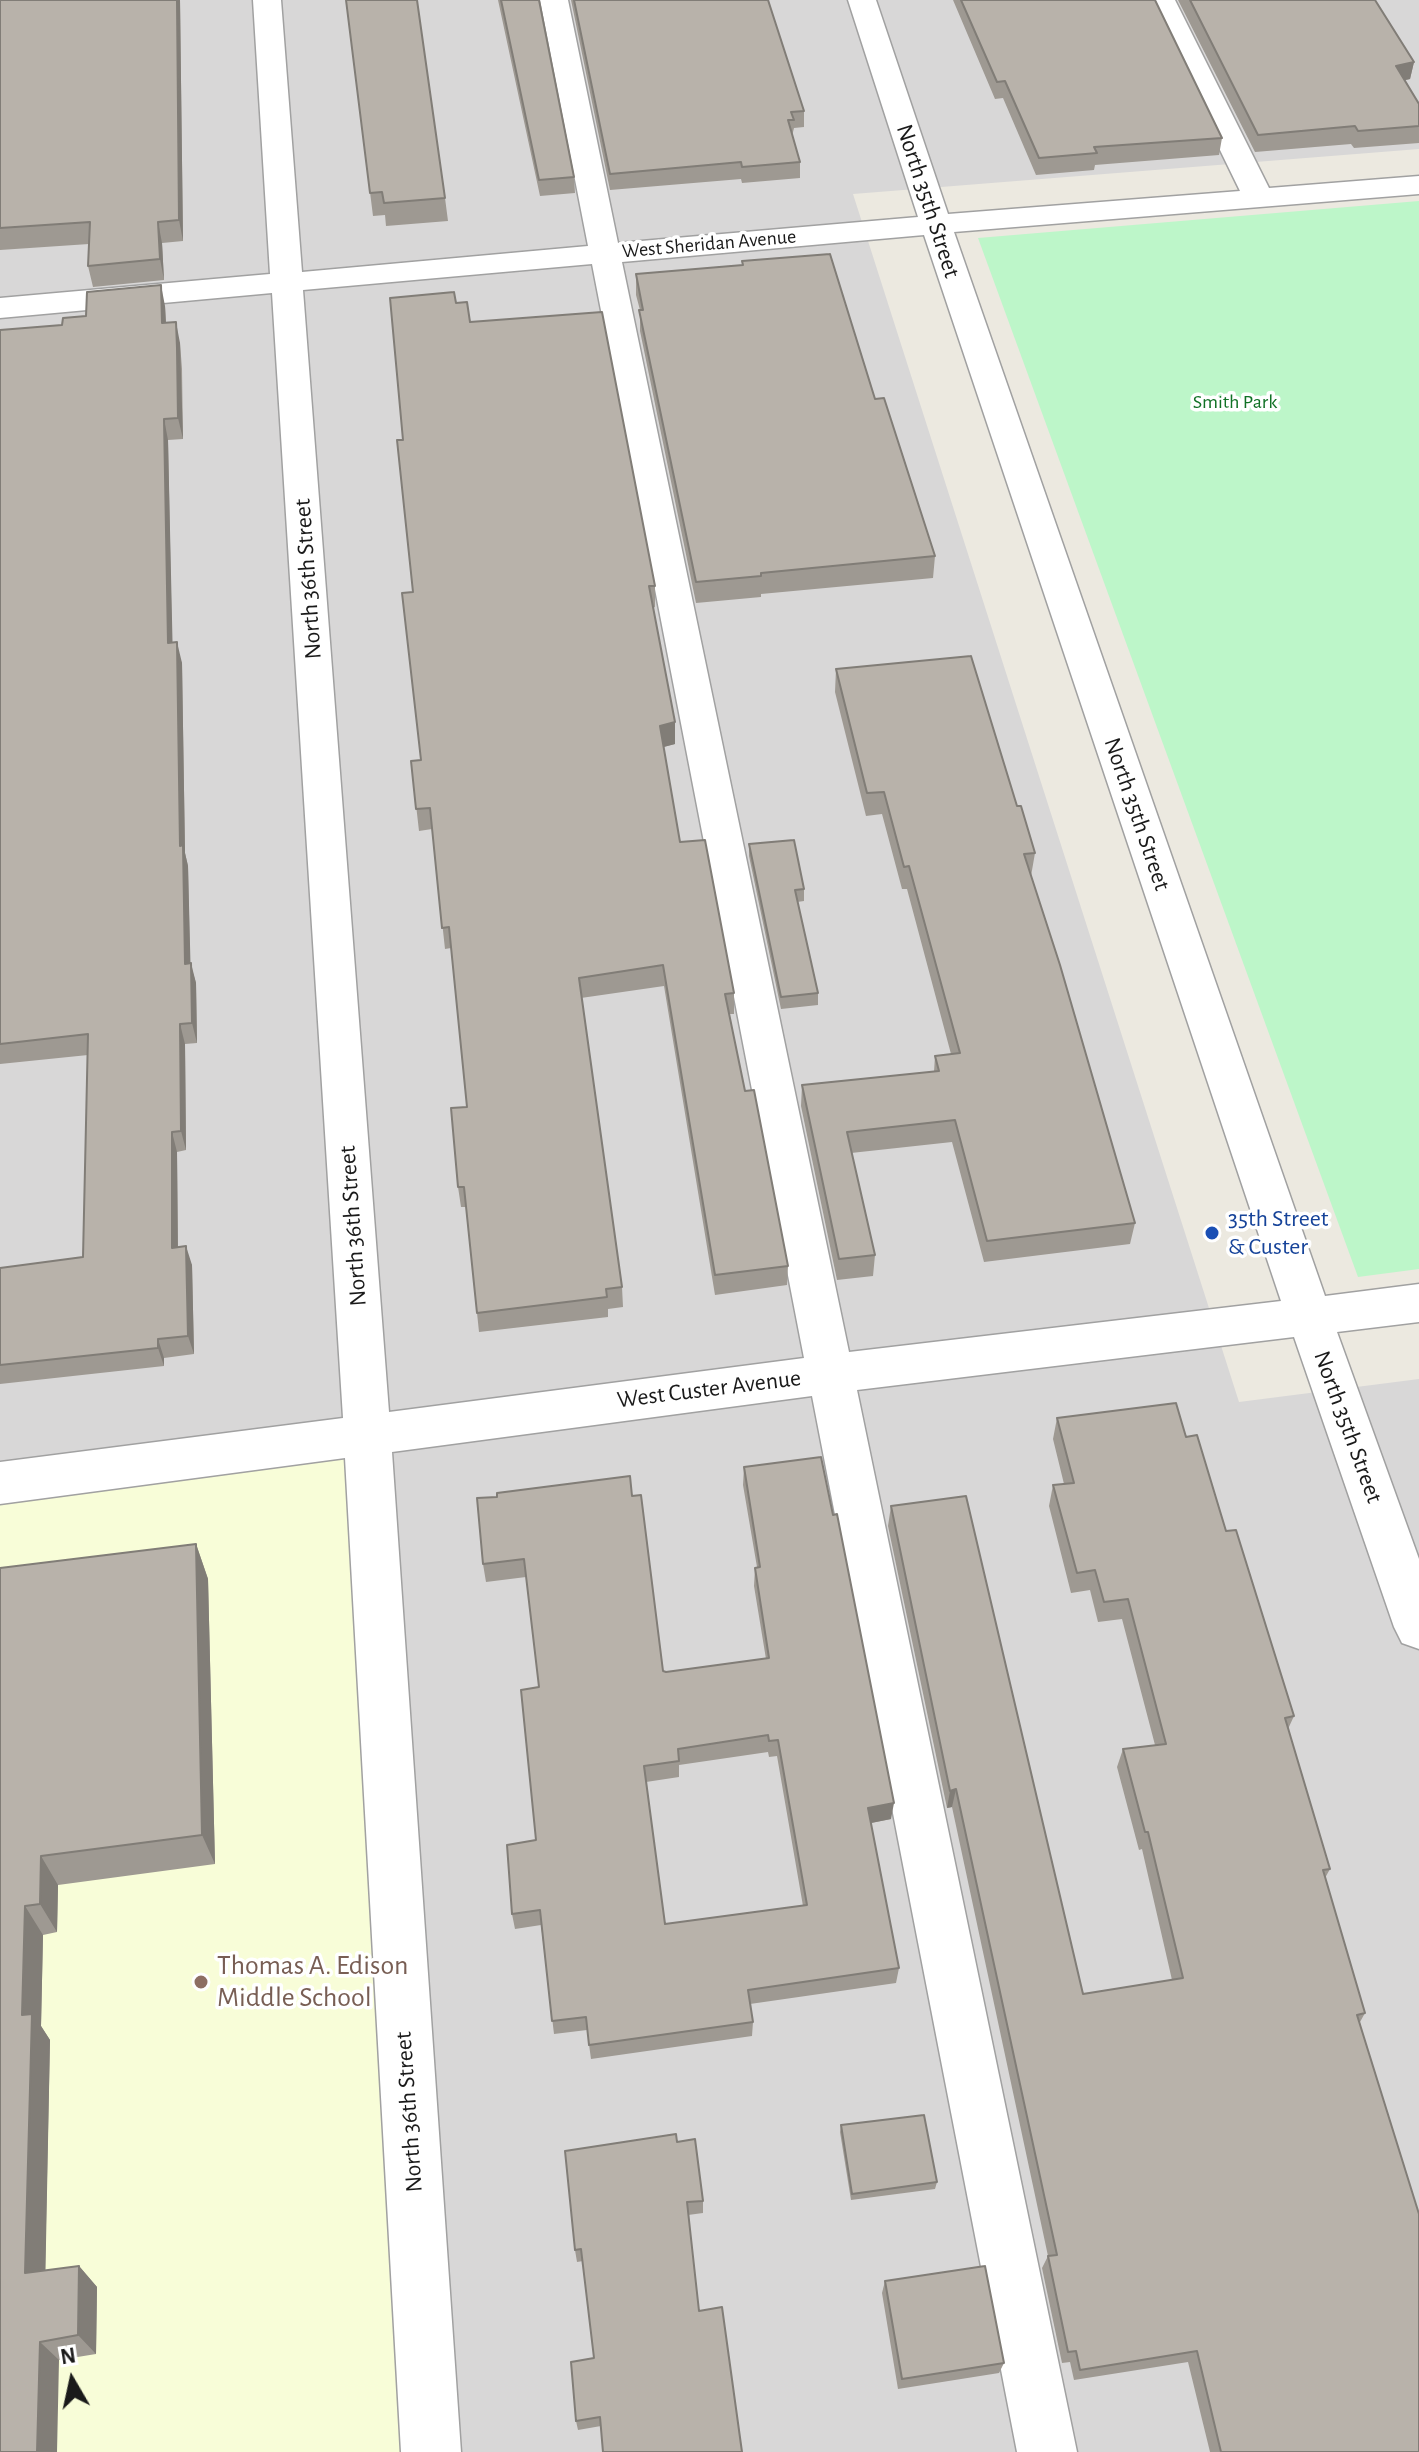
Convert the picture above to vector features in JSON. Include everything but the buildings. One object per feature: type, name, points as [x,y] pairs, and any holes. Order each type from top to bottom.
[{"type":"street","name":"North 36th Street","points":[[267,0],[367,1433],[431,2452]]},
{"type":"street","points":[[554,0],[1047,2452]]},
{"type":"street","name":"North 35th Street","points":[[862,0],[1309,1316],[1419,1627]]},
{"type":"street","points":[[1161,0],[1259,198]]},
{"type":"street","name":"West Sheridan Avenue","points":[[0,308],[606,253],[1419,185]]},
{"type":"street","name":"West Custer Avenue","points":[[0,1483],[831,1374],[1419,1303]]},
{"type":"shaded area","points":[[0,0],[1419,0],[1419,149],[853,194],[1239,1402],[1419,1379],[1419,2452],[431,2452],[0,1483]]},
{"type":"shaded area","name":"Thomas A. Edison Middle School","points":[[367,1433],[431,2452],[0,2452],[0,1483]]},
{"type":"green space","name":"Smith Park","points":[[1419,201],[1419,1269],[1358,1277],[978,238]]},
{"type":"place","name":"35th Street & Custer","points":[[1212,1233]]},
{"type":"place","name":"Thomas A. Edison Middle School","points":[[201,1982]]}]
